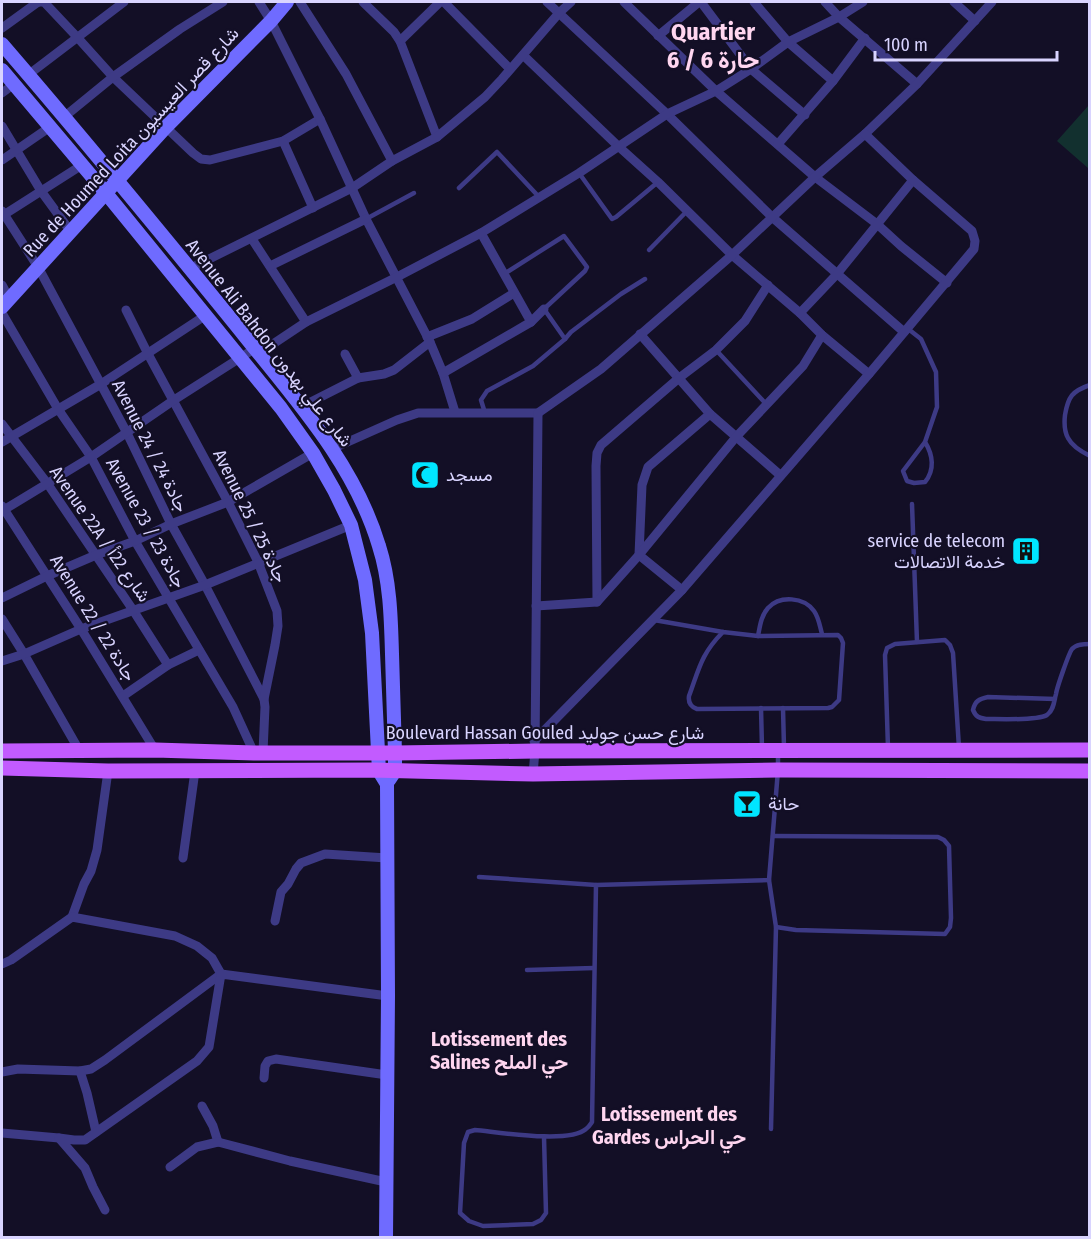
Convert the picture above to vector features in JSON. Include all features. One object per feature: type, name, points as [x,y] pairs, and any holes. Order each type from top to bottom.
[{"type":"main road","name":"Rue de Houmed Loita شارع قصر العيسيون","points":[[5,302],[165,128],[287,2]]},
{"type":"main road","name":"Avenue Ali Bahdon شارع علي بهدون","points":[[2,44],[302,407],[351,479],[371,519],[388,585],[395,753],[387,775]]},
{"type":"main road","name":"Avenue Ali Bahdon شارع علي بهدون","points":[[2,70],[281,408],[313,453],[334,490],[351,525],[365,580],[372,633],[379,753],[387,775]]},
{"type":"main road","name":"Boulevard Hassan Gouled شارع حسن جوليد","points":[[2,751],[395,753],[534,746],[762,751],[1089,750]]},
{"type":"main road","points":[[2,768],[387,775],[778,770],[1089,771]]},
{"type":"main road","points":[[386,1238],[387,775]]},
{"type":"street","points":[[2,28],[37,2],[44,2],[112,77],[201,159],[210,160],[283,141],[320,119]]},
{"type":"street","points":[[28,75],[124,2]]},
{"type":"street","points":[[64,117],[112,77],[223,2]]},
{"type":"street","points":[[259,2],[271,21],[366,219],[429,340],[443,373],[455,412]]},
{"type":"street","points":[[300,2],[346,74],[392,161]]},
{"type":"street","points":[[365,2],[400,41],[436,137]]},
{"type":"street","points":[[400,41],[442,2],[510,69]]},
{"type":"street","points":[[547,2],[668,114],[772,217],[905,330]]},
{"type":"street","points":[[189,268],[352,188],[392,161],[436,137],[485,97],[559,12],[571,2]]},
{"type":"street","points":[[624,2],[716,91],[815,177],[946,283]]},
{"type":"street","points":[[658,36],[700,2],[751,69],[805,115]]},
{"type":"street","points":[[754,2],[788,42],[833,81]]},
{"type":"street","points":[[825,2],[839,17],[917,84]]},
{"type":"street","points":[[2,508],[91,457],[240,358],[306,321],[481,233],[540,198],[668,114],[716,91],[788,42],[839,17],[863,2]]},
{"type":"street","points":[[954,2],[975,21]]},
{"type":"street","points":[[332,449],[418,413],[538,413],[601,369],[732,255],[917,84],[992,2]]},
{"type":"street","points":[[778,144],[805,115],[866,38]]},
{"type":"street","points":[[523,55],[732,255],[869,374]]},
{"type":"street","points":[[2,93],[14,84]]},
{"type":"street","points":[[2,126],[41,191],[71,232]]},
{"type":"street","points":[[2,160],[50,127]]},
{"type":"street","points":[[534,746],[682,590],[974,249],[975,241],[972,231],[913,180],[865,134]]},
{"type":"street","points":[[283,141],[313,208]]},
{"type":"street","points":[[2,213],[82,165]]},
{"type":"street","points":[[800,313],[837,274],[913,180]]},
{"type":"street","name":"Avenue 24 / جادة 24","points":[[2,213],[38,267],[128,433],[171,524],[264,699]]},
{"type":"street","points":[[270,266],[366,219]]},
{"type":"street","points":[[481,233],[531,322]]},
{"type":"street","points":[[252,239],[306,321]]},
{"type":"street","points":[[2,285],[5,302]]},
{"type":"street","points":[[597,602],[596,466],[597,453],[601,445],[679,378],[716,350],[745,321],[768,285]]},
{"type":"street","points":[[302,407],[358,378],[394,370],[429,340],[472,319],[514,293]]},
{"type":"street","points":[[443,373],[531,322],[544,309]]},
{"type":"street","name":"Avenue 25 / جادة 25","points":[[126,310],[228,502],[258,562],[277,611],[278,626],[264,699],[266,707],[258,753]]},
{"type":"street","name":"Avenue 23 / جادة 23","points":[[2,314],[58,409],[91,457],[135,541],[258,753]]},
{"type":"street","points":[[2,442],[101,384],[206,315]]},
{"type":"street","points":[[640,334],[710,414],[780,476]]},
{"type":"street","points":[[536,606],[597,602],[639,555],[736,437],[803,366],[822,335]]},
{"type":"street","points":[[345,354],[358,378]]},
{"type":"street","points":[[533,774],[538,413]]},
{"type":"street","points":[[639,555],[642,485],[648,467],[710,414]]},
{"type":"street","name":"Avenue 22A / شارع 22أ","points":[[2,423],[47,483],[168,665]]},
{"type":"street","points":[[2,598],[96,555],[228,502],[313,453]]},
{"type":"street","name":"Avenue 22 / جادة 22","points":[[2,508],[81,628],[156,750]]},
{"type":"street","points":[[2,661],[24,654],[81,628],[205,585],[351,525]]},
{"type":"street","points":[[639,555],[682,590]]},
{"type":"street","points":[[2,619],[78,750]]},
{"type":"street","points":[[123,696],[168,665],[199,650]]},
{"type":"street","points":[[2,964],[72,917],[98,850],[108,771]]},
{"type":"street","points":[[183,858],[195,771]]},
{"type":"street","points":[[275,921],[281,892],[301,862],[325,854],[387,858]]},
{"type":"street","points":[[2,1133],[85,1140],[197,1061],[209,1047],[221,974],[212,958],[197,946],[175,936],[72,917]]},
{"type":"street","points":[[2,1072],[18,1069],[80,1071],[91,1069],[221,974],[388,996]]},
{"type":"street","points":[[264,1078],[268,1061],[276,1059],[387,1075]]},
{"type":"street","points":[[80,1071],[96,1132]]},
{"type":"street","points":[[201,1106],[213,1126],[218,1142]]},
{"type":"street","points":[[59,1138],[85,1168],[105,1210]]},
{"type":"street","points":[[170,1167],[197,1147],[218,1142],[290,1161],[386,1182]]},
{"type":"lane","points":[[459,188],[496,152],[540,198]]},
{"type":"lane","points":[[579,173],[612,219],[658,182]]},
{"type":"lane","points":[[366,219],[414,193]]},
{"type":"lane","points":[[649,250],[687,211]]},
{"type":"lane","points":[[504,274],[564,236],[587,267],[585,272],[544,309],[565,339]]},
{"type":"lane","points":[[485,413],[481,400],[487,391],[533,366],[571,332],[645,279]]},
{"type":"lane","points":[[905,330],[921,339],[936,372],[937,407],[925,442],[903,471],[907,481],[925,482],[931,475],[930,451],[925,442]]},
{"type":"lane","points":[[716,350],[767,405]]},
{"type":"lane","points":[[1089,385],[1073,393],[1067,402],[1064,425],[1069,440],[1089,456]]},
{"type":"lane","points":[[912,504],[917,642]]},
{"type":"lane","points":[[758,636],[760,622],[767,609],[773,604],[788,599],[802,602],[814,611],[822,634]]},
{"type":"lane","points":[[654,620],[758,636],[838,635],[843,643],[839,700],[828,708],[697,709],[691,705],[689,696],[702,660],[723,632]]},
{"type":"lane","points":[[889,751],[885,655],[887,648],[895,644],[945,640],[953,652],[959,750]]},
{"type":"lane","points":[[1055,699],[988,697],[976,702],[973,710],[975,715],[986,719],[1044,716],[1050,712],[1055,699],[1072,649],[1081,644],[1089,644]]},
{"type":"lane","points":[[760,708],[762,751]]},
{"type":"lane","points":[[771,1129],[776,927],[770,880],[783,708]]},
{"type":"lane","points":[[773,836],[938,837],[949,846],[951,918],[950,927],[945,934],[796,930],[776,927]]},
{"type":"lane","points":[[479,877],[596,885],[770,880]]},
{"type":"lane","points":[[544,1137],[546,1213],[541,1220],[533,1224],[483,1226],[469,1221],[460,1213],[464,1143],[468,1132],[475,1130],[544,1137],[570,1135],[585,1131],[592,1122],[596,885]]},
{"type":"lane","points":[[527,970],[594,968]]},
{"type":"green space","points":[[1089,105],[1090,166],[1088,168],[1057,141]]},
{"type":"place","name":"مسجد","points":[[425,475]]},
{"type":"place","name":"service de telecom خدمة الاتصالات","points":[[1026,551]]},
{"type":"place","name":"حانة","points":[[747,804]]},
{"type":"district","name":"Quartier 6 / حارة 6","points":[[713,46]]},
{"type":"district","name":"Lotissement des Salines حي الملح","points":[[499,1050]]},
{"type":"district","name":"Lotissement des Gardes حي الحراس","points":[[669,1126]]}]
